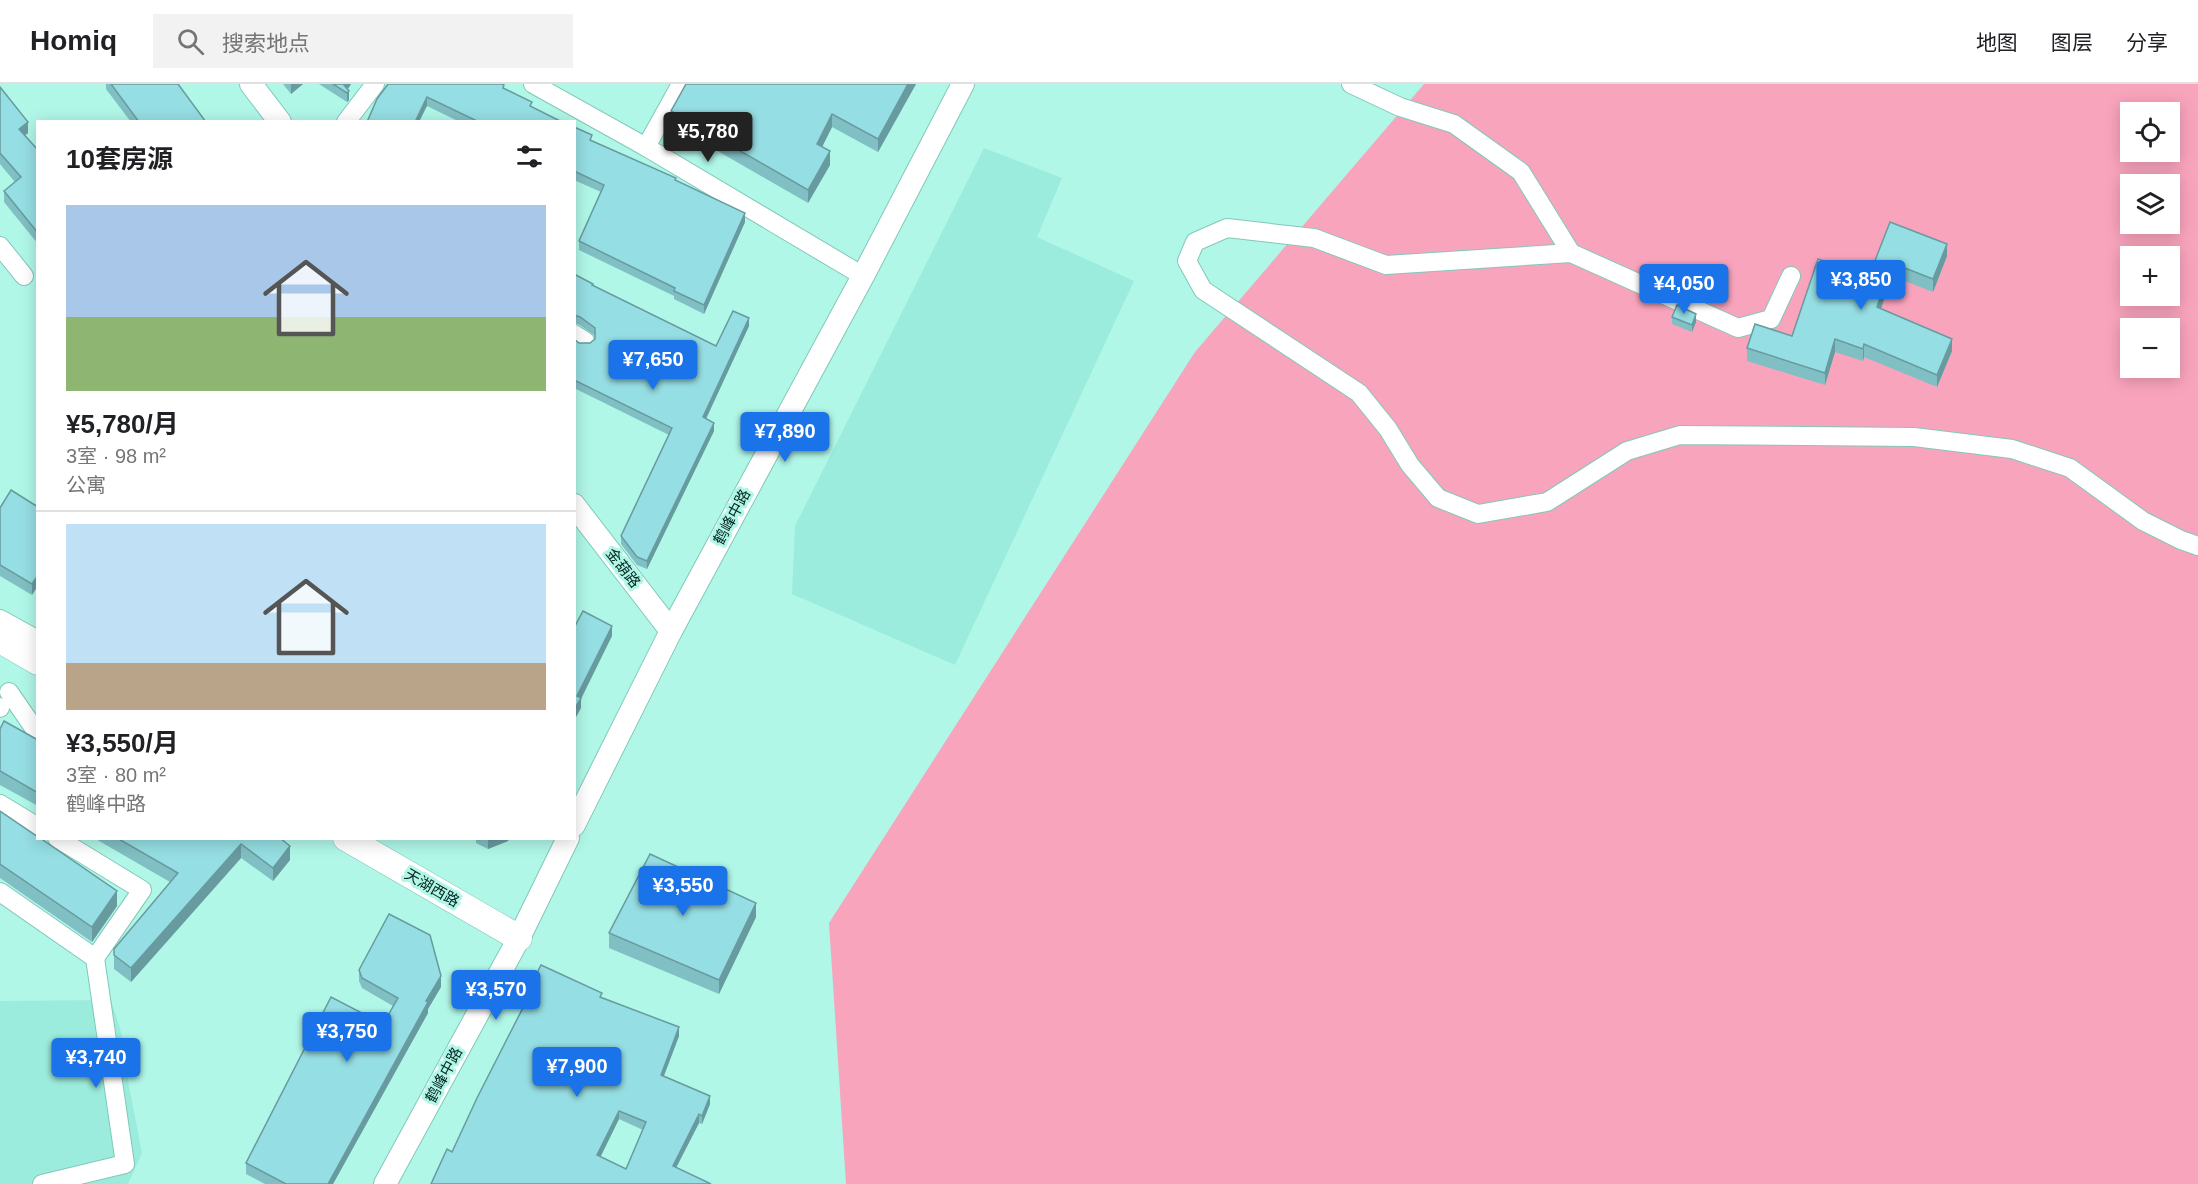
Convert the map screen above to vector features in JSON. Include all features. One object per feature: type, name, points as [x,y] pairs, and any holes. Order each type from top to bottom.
[{"type":"main road","points":[[0,640],[36,661]]},
{"type":"main road","name":"天湖西路","points":[[349,840],[519,938]]},
{"type":"street","points":[[251,84],[278,120]]},
{"type":"street","points":[[348,120],[375,84]]},
{"type":"street","points":[[533,84],[646,147],[863,276]]},
{"type":"street","points":[[646,147],[681,84]]},
{"type":"street","name":"鹤峰中路","points":[[576,821],[671,631],[863,276],[963,84]]},
{"type":"street","points":[[1351,84],[1400,107],[1454,124],[1521,172],[1571,253]]},
{"type":"street","points":[[1791,276],[1771,319],[1738,328],[1571,253],[1386,265],[1314,238],[1227,228],[1195,242],[1187,261],[1203,290],[1359,393],[1388,429],[1410,465],[1438,498],[1478,514],[1547,502],[1627,451],[1680,435],[1914,436],[2012,449],[2070,468],[2143,521],[2198,546]]},
{"type":"street","points":[[0,246],[24,276]]},
{"type":"street","name":"金葫路","points":[[576,509],[671,631]]},
{"type":"street","points":[[0,619],[36,639]]},
{"type":"street","points":[[2,700],[36,732]]},
{"type":"street","points":[[0,804],[36,826]]},
{"type":"street","points":[[42,1184],[125,1164],[95,958],[142,890],[60,840]]},
{"type":"street","name":"鹤峰中路","points":[[385,1184],[519,938],[567,840]]},
{"type":"street","points":[[0,892],[95,958]]},
{"type":"shaded area","points":[[1424,84],[2198,84],[2198,1184],[846,1184],[829,923],[1195,352]]},
{"type":"shaded area","points":[[984,148],[1062,178],[1037,237],[1134,281],[955,665],[792,594],[795,526]]},
{"type":"shaded area","points":[[111,1000],[121,1032],[142,1153],[128,1184],[0,1184],[0,1001]]},
{"type":"building","points":[[111,84],[178,84],[205,120],[138,120]]},
{"type":"building","points":[[333,84],[345,84],[349,91],[347,93]]},
{"type":"building","points":[[388,84],[502,84],[503,88],[532,102],[530,106],[558,120],[475,120],[427,97],[416,120],[368,120],[377,99]]},
{"type":"building","points":[[686,84],[908,84],[878,139],[832,114],[817,144],[830,151],[808,190],[671,111]]},
{"type":"building","points":[[0,87],[28,122],[19,129],[36,148],[36,231],[4,191],[21,177],[0,153]]},
{"type":"building","points":[[576,128],[592,135],[590,140],[676,178],[675,180],[745,213],[704,305],[674,291],[675,288],[579,241],[604,185],[576,172]]},
{"type":"building","points":[[1890,222],[1947,244],[1933,279],[1892,263],[1877,307],[1952,339],[1937,375],[1864,344],[1863,349],[1835,339],[1825,373],[1747,348],[1755,324],[1792,336],[1818,259],[1869,276]]},
{"type":"building","points":[[576,275],[716,346],[733,311],[749,318],[703,417],[714,423],[647,561],[637,557],[621,536],[672,428],[576,381],[576,341],[579,343],[590,343],[595,339],[595,328],[576,316]]},
{"type":"building","points":[[1677,305],[1696,314],[1692,325],[1672,317]]},
{"type":"building","points":[[11,490],[36,506],[36,578],[32,584],[0,565],[0,508]]},
{"type":"building","points":[[583,611],[612,626],[577,696],[581,698],[576,707],[576,624]]},
{"type":"building","points":[[4,721],[36,739],[36,792],[0,771],[0,729]]},
{"type":"building","points":[[0,811],[36,836],[36,840],[43,840],[117,891],[92,927],[0,864]]},
{"type":"building","points":[[120,840],[282,840],[290,846],[273,868],[241,844],[131,968],[114,955],[114,949],[178,873]]},
{"type":"building","points":[[650,854],[756,903],[719,980],[609,933]]},
{"type":"building","points":[[389,914],[430,935],[441,976],[328,1184],[286,1184],[246,1163],[331,997],[383,1024],[398,998],[362,978],[359,970]]},
{"type":"building","points":[[541,965],[602,993],[600,997],[679,1027],[661,1075],[710,1096],[702,1116],[699,1114],[673,1166],[711,1184],[431,1184],[447,1149],[452,1152],[532,990],[529,989]],"holes":[[[619,1111],[646,1122],[626,1169],[597,1155]]]}]
